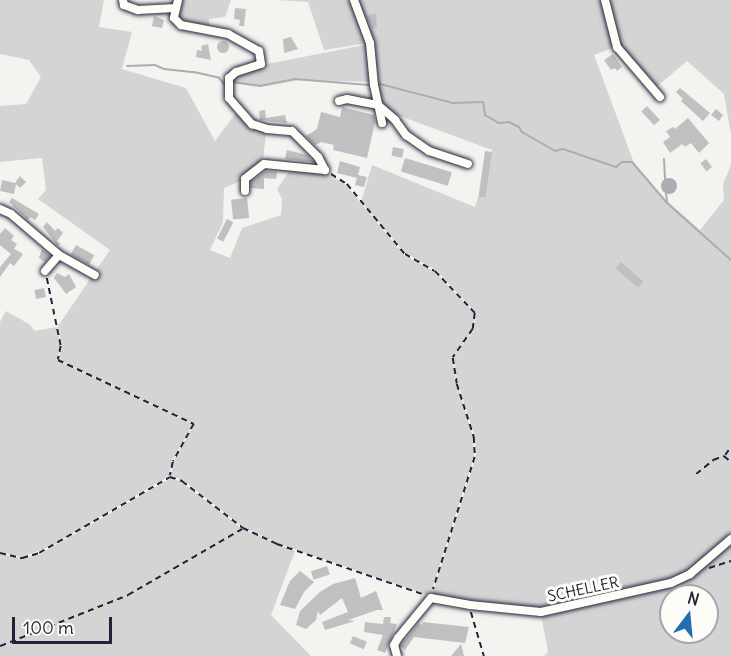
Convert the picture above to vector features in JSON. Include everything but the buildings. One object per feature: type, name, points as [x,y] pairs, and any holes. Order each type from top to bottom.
[{"type":"street","points":[[123,0],[124,5],[138,10],[177,4],[174,18],[181,25],[228,34],[259,51],[261,64],[236,72],[229,78],[229,98],[252,123],[267,129],[292,131],[318,157],[325,171]]},
{"type":"street","points":[[136,0],[138,10]]},
{"type":"street","points":[[354,0],[370,43],[382,123]]},
{"type":"street","points":[[605,0],[616,47],[660,97]]},
{"type":"street","points":[[339,101],[347,99],[378,105],[395,120],[406,135],[429,151],[468,164]]},
{"type":"street","points":[[245,191],[244,179],[264,164],[325,171]]},
{"type":"street","points":[[0,209],[11,214],[59,255],[95,274]]},
{"type":"street","points":[[45,271],[59,255]]},
{"type":"street","name":"SCHELLER","points":[[431,598],[470,605],[541,612],[671,583],[695,570],[731,539]]},
{"type":"street","points":[[386,656],[396,653],[398,638],[431,598]]},
{"type":"path","points":[[0,553],[22,558],[39,553],[170,477],[182,481],[243,528],[277,544],[431,598],[475,457],[474,436],[457,384],[453,358],[473,329],[475,313],[435,271],[405,254],[347,184],[325,171]]},
{"type":"path","points":[[45,271],[62,346],[58,360],[194,424],[173,462],[170,477]]},
{"type":"path","points":[[696,474],[713,460],[724,456],[731,447]]},
{"type":"path","points":[[724,456],[731,462]]},
{"type":"path","points":[[0,646],[128,595],[243,528]]},
{"type":"path","points":[[695,570],[731,561]]},
{"type":"path","points":[[470,605],[484,656]]},
{"type":"shaded area","points":[[0,0],[104,0],[99,27],[132,32],[122,69],[186,88],[215,141],[238,110],[266,132],[263,162],[243,180],[224,188],[223,222],[210,250],[230,258],[242,228],[281,215],[282,199],[277,189],[291,169],[325,172],[346,185],[404,255],[434,271],[475,313],[473,330],[452,359],[473,437],[474,457],[430,596],[277,543],[244,528],[183,480],[171,476],[173,462],[194,424],[58,360],[62,347],[58,326],[110,250],[38,199],[46,190],[42,158],[0,162],[0,106],[26,104],[41,77],[29,60],[0,54]]},
{"type":"shaded area","points":[[182,0],[231,0],[225,17],[209,19],[209,25],[186,23],[177,15]]},
{"type":"shaded area","points":[[276,0],[354,0],[369,43],[324,50],[308,2]]},
{"type":"shaded area","points":[[355,0],[604,0],[615,47],[594,55],[634,163],[666,200],[700,230],[724,200],[723,184],[731,165],[731,536],[694,568],[671,580],[541,611],[431,597],[476,457],[475,437],[458,384],[453,358],[474,330],[476,313],[436,270],[405,253],[361,202],[372,165],[475,207],[492,150],[381,109]]},
{"type":"shaded area","points":[[606,0],[731,0],[731,135],[724,94],[687,61],[654,89],[617,47]]},
{"type":"shaded area","points":[[369,44],[372,82],[300,80],[262,87],[229,81],[262,65]]},
{"type":"shaded area","points":[[669,178],[677,186],[669,194],[661,186]]},
{"type":"shaded area","points":[[6,311],[29,324],[35,331],[57,327],[61,347],[57,360],[193,424],[172,461],[169,476],[54,545],[22,557],[0,552],[0,322]]},
{"type":"shaded area","points":[[171,478],[182,482],[241,528],[295,551],[271,615],[311,656],[0,656],[0,554],[22,558],[40,554]]},
{"type":"shaded area","points":[[731,542],[731,656],[544,656],[548,652],[541,614],[659,589],[659,644],[719,644],[719,584],[669,584]]},
{"type":"waterway","points":[[127,66],[155,65],[164,69],[194,72],[219,78],[224,84]]},
{"type":"waterway","points":[[232,82],[259,86],[294,79],[369,85]]},
{"type":"waterway","points":[[380,84],[453,103],[483,102],[485,115],[499,123],[509,122],[519,127],[522,132],[555,151],[563,149],[616,167],[622,162],[632,162],[667,203]]},
{"type":"waterway","points":[[664,159],[665,180]]},
{"type":"waterway","points":[[666,192],[667,203],[731,260]]}]
